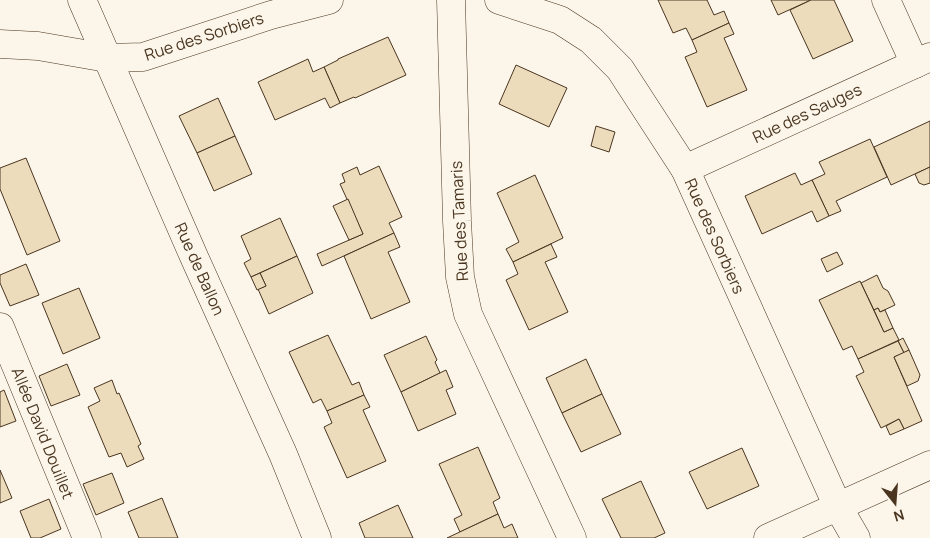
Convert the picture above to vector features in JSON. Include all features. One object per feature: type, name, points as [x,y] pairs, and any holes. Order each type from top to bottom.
[{"type":"street","name":"Rue de Ballon","points":[[82,0],[283,454],[317,538]]},
{"type":"street","name":"Rue des Sorbiers","points":[[0,44],[38,46],[107,58],[143,57],[271,15],[329,0]]},
{"type":"street","name":"Rue des Tamaris","points":[[451,0],[460,277],[468,314],[572,538]]},
{"type":"street","name":"Rue des Sorbiers","points":[[499,0],[560,20],[591,40],[620,69],[685,169],[838,507],[856,538]]},
{"type":"street","points":[[886,0],[923,60]]},
{"type":"street","name":"Rue des Sauges","points":[[685,169],[923,60]]},
{"type":"street","name":"Allée David Douillet","points":[[0,327],[87,538]]},
{"type":"street","points":[[768,538],[930,465]]},
{"type":"building","points":[[658,0],[707,0],[714,15],[724,11],[729,23],[692,40],[686,28],[673,33]]},
{"type":"building","points":[[771,0],[811,0],[778,15]]},
{"type":"building","points":[[811,0],[834,0],[853,41],[813,59],[790,10]]},
{"type":"building","points":[[729,23],[734,34],[724,38],[747,90],[707,107],[685,57],[697,52],[692,40]]},
{"type":"building","points":[[388,37],[406,75],[340,103],[324,67]]},
{"type":"building","points":[[308,59],[313,72],[324,67],[340,103],[330,108],[325,98],[275,120],[258,82]]},
{"type":"building","points":[[516,65],[567,88],[549,127],[499,104]]},
{"type":"building","points":[[218,98],[235,136],[197,153],[179,116]]},
{"type":"building","points":[[930,121],[930,167],[891,185],[874,147]]},
{"type":"building","points":[[596,126],[615,132],[609,152],[591,146]]},
{"type":"building","points":[[235,136],[252,174],[214,191],[197,153]]},
{"type":"building","points":[[870,139],[887,177],[836,201],[841,211],[829,216],[812,180],[825,174],[819,162]]},
{"type":"building","points":[[26,158],[60,241],[27,255],[0,189],[0,168]]},
{"type":"building","points":[[379,166],[402,217],[389,223],[394,233],[322,266],[317,254],[363,234],[340,184],[345,182],[342,174],[357,167],[360,175]]},
{"type":"building","points":[[930,167],[930,183],[924,185],[919,183],[915,174]]},
{"type":"building","points":[[795,173],[801,185],[812,180],[829,216],[817,222],[812,211],[762,234],[745,196]]},
{"type":"building","points":[[535,175],[563,238],[513,262],[506,249],[519,242],[497,193]]},
{"type":"building","points":[[348,199],[363,234],[349,240],[333,206]]},
{"type":"building","points":[[280,218],[297,256],[251,277],[244,263],[251,259],[241,236]]},
{"type":"building","points":[[394,233],[400,247],[388,252],[410,302],[371,319],[344,256]]},
{"type":"building","points":[[551,244],[557,257],[545,262],[568,312],[529,330],[506,280],[518,274],[513,262]]},
{"type":"building","points":[[837,252],[843,264],[827,272],[821,259]]},
{"type":"building","points":[[297,256],[313,293],[269,314],[258,289],[266,286],[260,273]]},
{"type":"building","points":[[26,264],[39,295],[10,306],[0,283],[0,275]]},
{"type":"building","points":[[260,273],[266,286],[257,290],[251,277]]},
{"type":"building","points":[[877,275],[883,288],[888,291],[895,305],[880,312],[878,308],[874,310],[861,283]]},
{"type":"building","points":[[860,281],[884,332],[893,328],[899,340],[858,359],[852,346],[843,350],[819,300]]},
{"type":"building","points":[[79,288],[100,338],[63,354],[42,303]]},
{"type":"building","points":[[878,308],[880,312],[885,310],[893,328],[884,332],[874,310]]},
{"type":"building","points":[[328,335],[352,385],[359,382],[364,395],[327,411],[321,399],[313,403],[289,352]]},
{"type":"building","points":[[426,336],[437,360],[435,362],[440,373],[401,392],[384,355]]},
{"type":"building","points":[[903,338],[909,350],[904,353],[898,341]]},
{"type":"building","points":[[898,341],[904,353],[894,357],[922,421],[904,429],[899,419],[881,428],[856,376],[864,372],[858,359]]},
{"type":"building","points":[[909,350],[920,375],[918,381],[907,386],[894,357]]},
{"type":"building","points":[[586,359],[602,394],[562,413],[546,378]]},
{"type":"building","points":[[67,364],[80,395],[51,406],[39,376]]},
{"type":"building","points":[[446,370],[453,387],[446,390],[456,414],[418,431],[401,392]]},
{"type":"building","points":[[112,380],[141,444],[138,446],[144,459],[127,467],[121,453],[109,457],[88,407],[100,401],[94,388]]},
{"type":"building","points":[[4,390],[16,421],[0,427],[0,392]]},
{"type":"building","points":[[602,394],[621,434],[581,452],[562,413]]},
{"type":"building","points":[[364,395],[370,407],[363,410],[386,461],[347,478],[324,427],[332,423],[327,411]]},
{"type":"building","points":[[899,419],[904,429],[890,435],[886,426]]},
{"type":"building","points":[[478,447],[500,498],[493,502],[498,514],[460,532],[454,519],[462,515],[439,464]]},
{"type":"building","points":[[742,448],[759,486],[707,509],[689,472]]},
{"type":"building","points":[[0,470],[12,498],[0,503]]},
{"type":"building","points":[[112,473],[124,503],[96,515],[83,484]]},
{"type":"building","points":[[641,481],[665,533],[654,538],[621,538],[602,499]]},
{"type":"building","points":[[162,498],[178,538],[139,538],[128,512]]},
{"type":"building","points":[[49,499],[61,529],[40,538],[31,538],[20,511]]},
{"type":"building","points":[[398,505],[413,538],[365,538],[359,523]]},
{"type":"building","points":[[498,514],[504,528],[512,524],[518,538],[447,538]]}]
